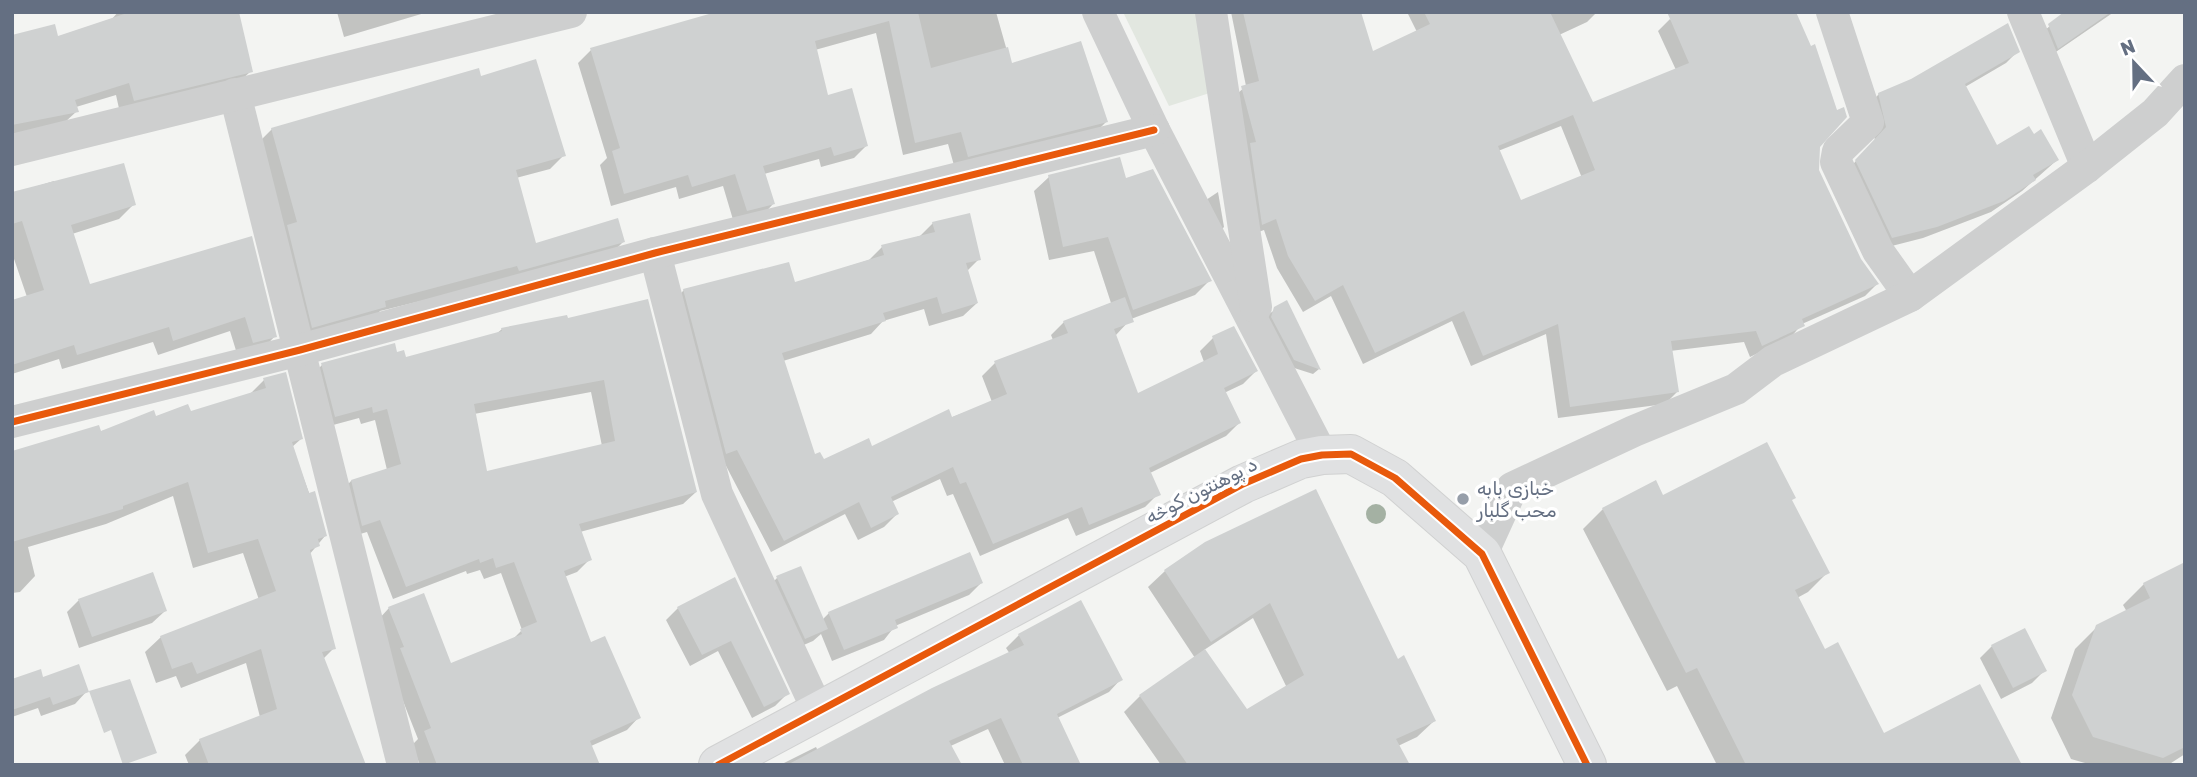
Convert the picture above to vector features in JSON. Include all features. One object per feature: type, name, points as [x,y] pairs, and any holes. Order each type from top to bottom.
[{"type":"street","points":[[12,150],[571,12]]},
{"type":"street","points":[[1098,12],[1154,130],[1322,455]]},
{"type":"street","points":[[1212,12],[1260,332]]},
{"type":"street","points":[[1832,12],[1868,122],[1838,150],[1836,162],[1878,251],[1910,296]]},
{"type":"street","points":[[2023,12],[2087,167]]},
{"type":"street","points":[[1482,554],[1512,488],[1634,430],[1736,388],[1773,361],[1910,296],[2087,167],[2155,113],[2185,80]]},
{"type":"street","points":[[235,94],[403,765]]},
{"type":"street","points":[[12,422],[299,350],[654,253],[1154,130]]},
{"type":"street","points":[[654,253],[716,494],[818,711]]},
{"type":"street","name":"د پوهنتون کوڅه","points":[[718,765],[1243,484],[1301,459],[1351,454],[1395,478],[1482,554],[1587,765]]},
{"type":"shaded area","points":[[1123,12],[1214,12],[1219,90],[1169,106]]},
{"type":"building","points":[[130,12],[239,12],[253,72],[134,101],[129,83],[75,100],[79,112],[12,125],[12,35],[55,24],[58,36]]},
{"type":"building","points":[[716,12],[918,12],[931,68],[1008,47],[1012,63],[1081,41],[1108,122],[968,157],[961,132],[915,143],[889,21],[815,41],[828,95],[852,88],[868,146],[834,156],[831,147],[763,166],[775,204],[747,211],[735,174],[692,187],[688,175],[624,194],[612,151],[620,148],[590,48]]},
{"type":"building","points":[[1243,12],[1361,12],[1373,51],[1430,24],[1424,12],[1550,12],[1593,102],[1689,63],[1667,12],[1796,12],[1811,46],[1815,44],[1837,110],[1844,107],[1847,117],[1820,147],[1819,170],[1861,259],[1879,284],[1802,319],[1805,326],[1762,346],[1756,331],[1671,341],[1679,392],[1570,407],[1558,324],[1483,356],[1464,311],[1375,353],[1343,285],[1315,301],[1288,256],[1276,219],[1262,225],[1250,143],[1256,142],[1241,86],[1259,81]],"holes":[[[1573,115],[1595,170],[1521,200],[1498,146]]]},
{"type":"building","points":[[2064,12],[2111,12],[2058,49],[2048,24]]},
{"type":"building","points":[[2008,23],[2020,52],[1965,84],[1997,145],[2029,126],[2034,134],[2041,129],[2059,160],[2033,175],[2036,180],[2004,201],[1937,227],[1892,238],[1855,160],[1886,127],[1878,93],[1911,79]]},
{"type":"building","points":[[536,59],[566,156],[516,170],[536,243],[618,218],[625,242],[519,271],[517,266],[385,301],[386,307],[312,328],[287,225],[297,222],[271,128],[479,68],[481,76]]},
{"type":"building","points":[[1120,157],[1126,178],[1153,169],[1212,281],[1133,310],[1108,237],[1063,247],[1048,175]]},
{"type":"building","points":[[124,163],[136,205],[71,225],[90,284],[252,236],[277,337],[253,343],[245,317],[173,341],[169,327],[77,355],[74,345],[12,365],[12,300],[44,290],[22,221],[12,224],[12,192]]},
{"type":"building","points":[[970,213],[981,260],[966,263],[978,303],[942,314],[937,297],[883,313],[886,321],[782,353],[815,454],[820,452],[824,459],[869,438],[872,446],[949,409],[952,417],[1007,394],[994,361],[1068,333],[1063,321],[1125,297],[1134,322],[1114,329],[1138,393],[1218,354],[1212,336],[1234,326],[1258,371],[1224,388],[1241,423],[1149,468],[1161,495],[1089,525],[1082,507],[993,544],[966,482],[960,484],[953,467],[891,497],[899,514],[871,528],[859,502],[784,541],[737,450],[726,454],[683,289],[789,262],[795,282],[884,255],[881,245],[935,232],[932,222]]},
{"type":"building","points":[[648,299],[697,492],[579,524],[592,560],[564,571],[591,642],[605,636],[641,718],[590,741],[600,765],[437,765],[424,731],[431,728],[400,648],[404,647],[388,607],[424,593],[451,663],[522,634],[520,629],[537,622],[514,562],[496,568],[493,558],[480,563],[479,559],[406,587],[380,520],[362,526],[351,480],[401,464],[387,409],[373,413],[372,407],[335,417],[321,363],[395,343],[397,352],[404,350],[406,357],[502,331],[501,328],[567,315],[568,318]],"holes":[[[604,380],[615,441],[487,471],[474,404]]]},
{"type":"building","points":[[1287,300],[1321,370],[1294,360],[1271,317],[1274,307]]},
{"type":"building","points":[[286,372],[303,439],[292,442],[309,493],[315,491],[327,536],[318,539],[320,546],[310,550],[336,649],[322,652],[366,765],[209,765],[199,739],[277,709],[261,649],[197,674],[192,662],[172,669],[160,636],[276,591],[258,539],[208,553],[188,482],[123,506],[123,509],[12,542],[12,451],[99,425],[101,431],[154,410],[156,416],[188,404],[191,411],[266,388],[263,378]]},
{"type":"building","points":[[1767,442],[1796,498],[1792,500],[1830,573],[1795,590],[1825,649],[1838,642],[1884,733],[1980,684],[2022,765],[1746,765],[1697,668],[1686,673],[1602,508],[1656,480],[1663,495]]},
{"type":"building","points":[[1316,489],[1398,659],[1404,655],[1436,721],[1396,739],[1410,765],[1188,765],[1139,695],[1205,649],[1247,709],[1304,675],[1270,603],[1211,642],[1164,570],[1205,542]]},
{"type":"building","points":[[970,552],[983,583],[895,620],[898,628],[844,650],[828,612]]},
{"type":"building","points":[[2185,562],[2185,747],[2163,758],[2093,737],[2072,695],[2096,625],[2150,598],[2143,583]]},
{"type":"building","points":[[801,566],[828,629],[805,639],[776,576]]},
{"type":"building","points":[[153,572],[167,611],[92,637],[78,599]]},
{"type":"building","points":[[735,577],[790,694],[764,707],[731,641],[702,655],[677,607]]},
{"type":"building","points":[[1081,600],[1123,680],[1057,714],[1081,765],[1023,765],[1001,718],[949,741],[962,765],[787,765],[932,688],[1024,645],[1018,634]]},
{"type":"building","points":[[2025,628],[2047,671],[2013,688],[1991,645]]},
{"type":"building","points":[[79,664],[89,692],[53,705],[50,697],[12,710],[12,679],[41,669],[43,677]]},
{"type":"building","points":[[130,679],[157,753],[123,765],[111,730],[104,733],[89,691]]},
{"type":"cycle path","points":[[12,422],[300,350],[655,253],[1154,130]]},
{"type":"cycle path","points":[[718,765],[1243,484],[1301,459],[1351,454],[1395,478],[1482,554],[1587,765]]},
{"type":"place","name":"خبازی بابه محب گلبار","points":[[1463,499]]}]
